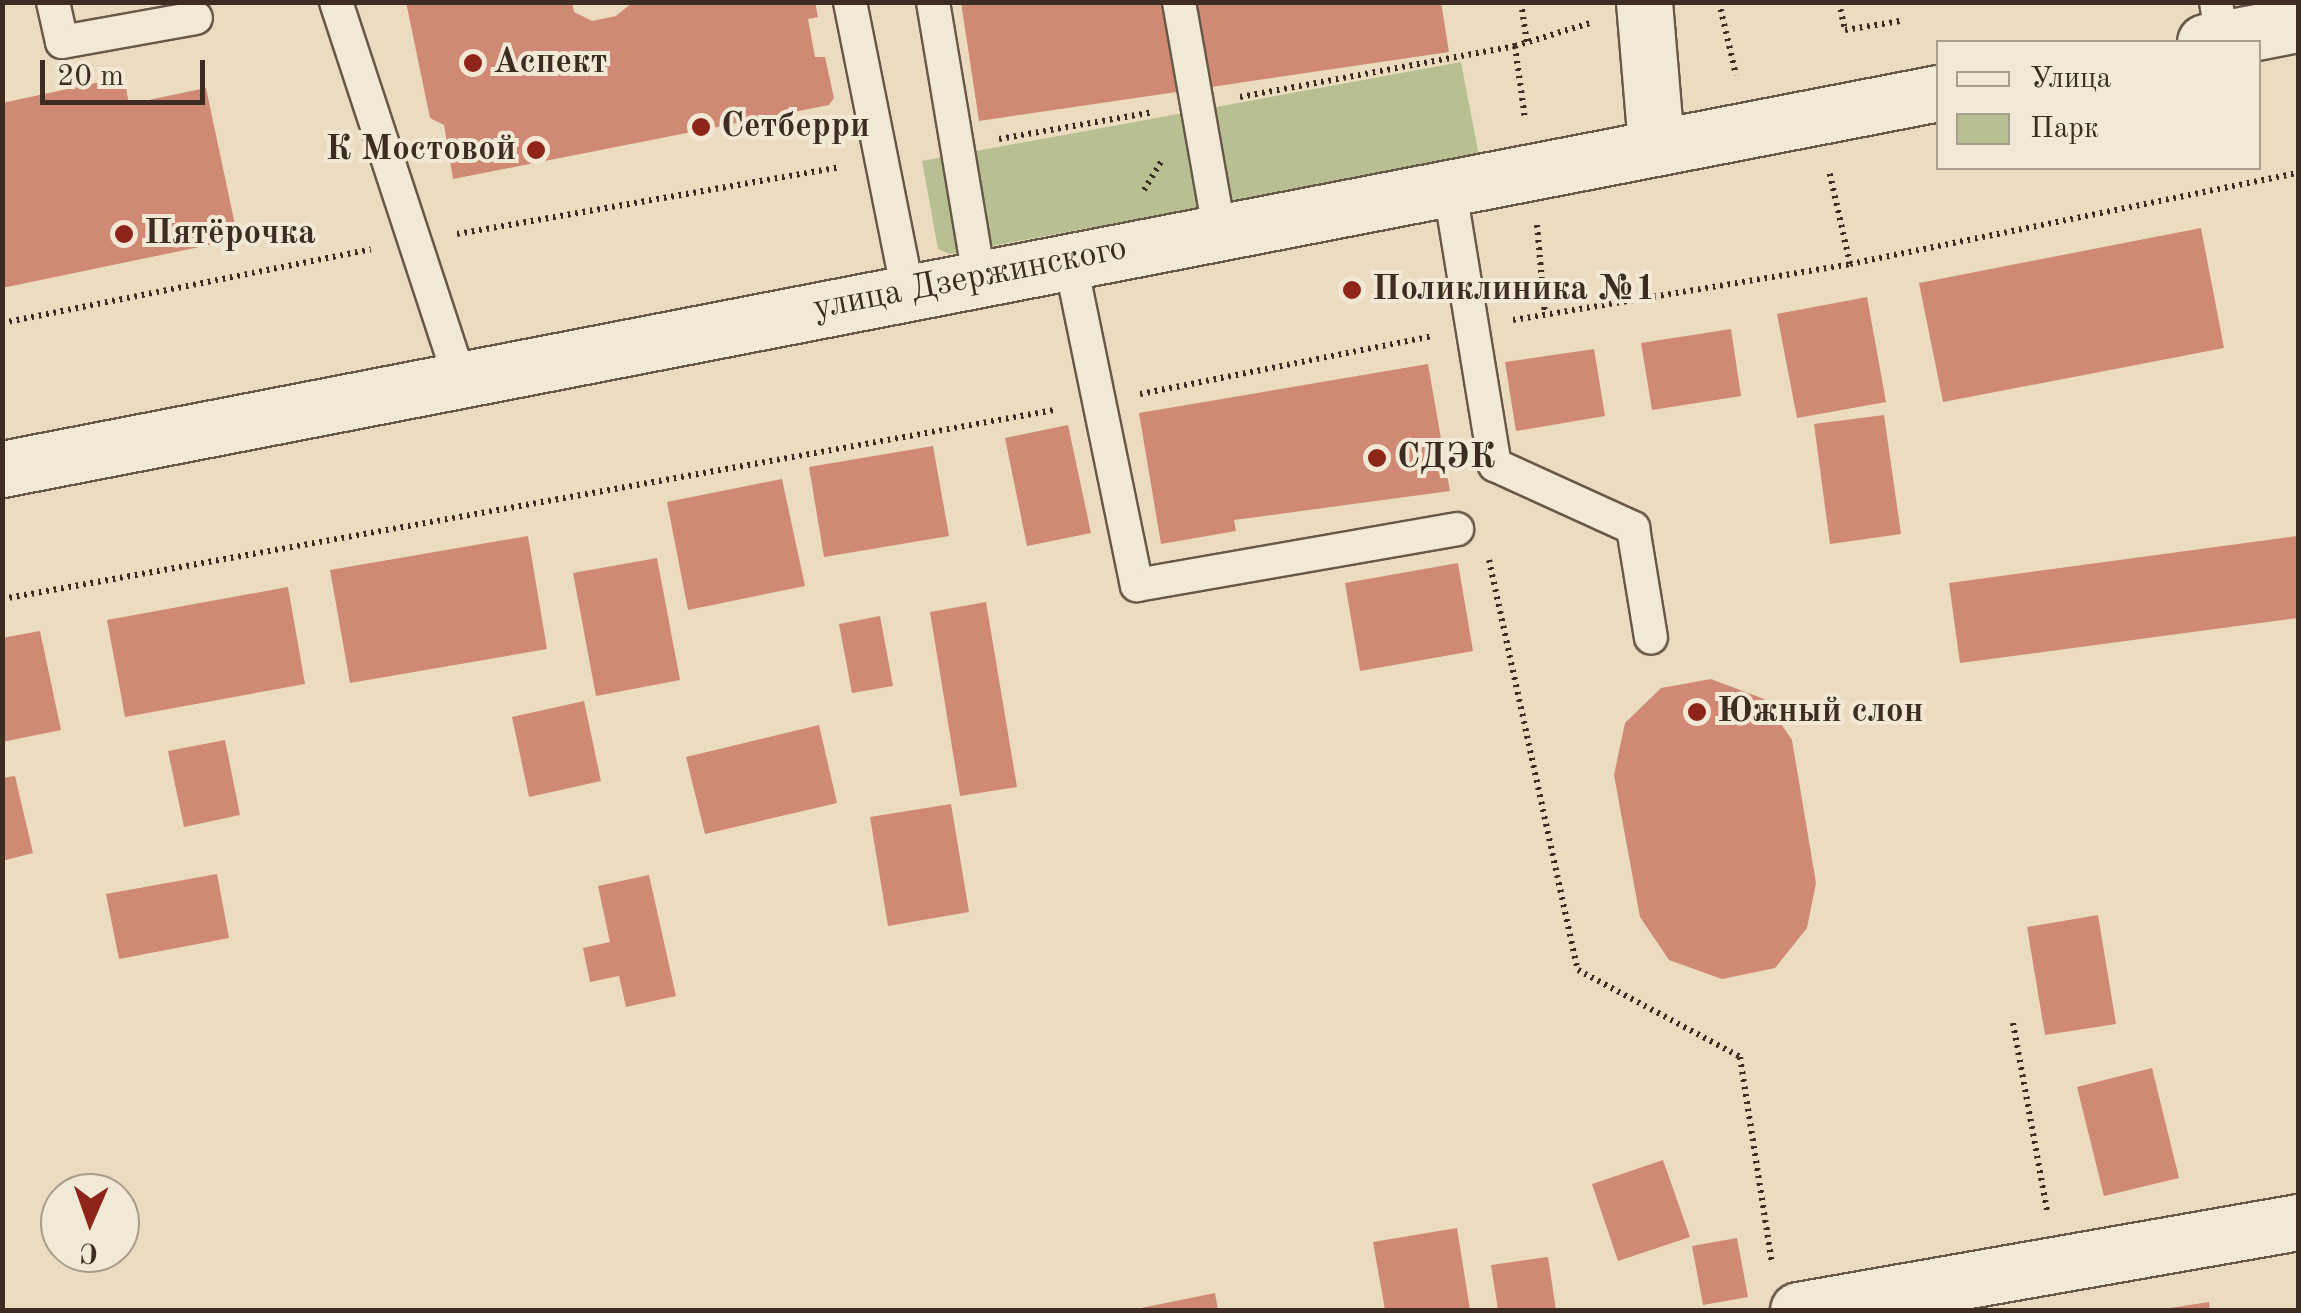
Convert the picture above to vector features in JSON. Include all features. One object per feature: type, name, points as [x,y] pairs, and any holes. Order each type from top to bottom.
[{"type":"street","points":[[1644,4],[1656,145]]},
{"type":"street","points":[[2214,28],[2298,24]]},
{"type":"street","name":"улица Дзержинского","points":[[2,469],[1219,229],[1936,93]]},
{"type":"street","points":[[1786,1295],[2056,1266],[2298,1222]]},
{"type":"lane","points":[[53,2],[62,42],[196,18]]},
{"type":"lane","points":[[336,2],[460,380]]},
{"type":"lane","points":[[850,2],[908,292]]},
{"type":"lane","points":[[933,2],[979,278]]},
{"type":"lane","points":[[1179,2],[1219,229]]},
{"type":"lane","points":[[1448,185],[1495,465],[1633,528],[1651,638]]},
{"type":"lane","points":[[1070,260],[1136,585],[1457,529]]},
{"type":"path","points":[[1521,2],[1526,43]]},
{"type":"path","points":[[1719,2],[1748,129]]},
{"type":"path","points":[[1840,2],[1845,30],[1900,21]]},
{"type":"path","points":[[1515,46],[1644,4]]},
{"type":"path","points":[[1137,202],[1195,106]]},
{"type":"path","points":[[1825,156],[1850,264]]},
{"type":"path","points":[[2,599],[1099,402],[1472,328],[1850,264],[2298,173]]},
{"type":"path","points":[[1486,546],[1578,970],[1740,1058],[1786,1295]]},
{"type":"path","points":[[2013,1023],[2056,1266]]},
{"type":"green space","points":[[1461,62],[1479,156],[949,254],[938,249],[922,161]]},
{"type":"building","points":[[406,2],[572,2],[574,12],[592,21],[616,16],[633,2],[815,2],[818,17],[808,19],[815,57],[825,57],[834,98],[829,105],[453,179],[444,125],[430,118]]},
{"type":"building","points":[[961,2],[1441,2],[1449,52],[979,121]]},
{"type":"building","points":[[124,77],[129,104],[206,88],[238,239],[2,288],[2,103]]},
{"type":"building","points":[[2201,228],[2224,348],[1943,402],[1919,283]]},
{"type":"building","points":[[1867,297],[1886,402],[1797,418],[1777,314]]},
{"type":"building","points":[[1731,329],[1741,396],[1652,410],[1641,343]]},
{"type":"building","points":[[1594,349],[1605,416],[1516,431],[1505,362]]},
{"type":"building","points":[[1428,364],[1450,491],[1234,520],[1236,531],[1161,544],[1139,413]]},
{"type":"building","points":[[1884,415],[1901,534],[1830,544],[1814,424]]},
{"type":"building","points":[[1068,425],[1091,533],[1027,546],[1005,438]]},
{"type":"building","points":[[933,446],[949,536],[824,557],[809,467]]},
{"type":"building","points":[[782,479],[805,586],[688,610],[667,502]]},
{"type":"building","points":[[528,536],[547,649],[350,683],[330,570]]},
{"type":"building","points":[[2298,536],[2298,618],[1960,663],[1949,583]]},
{"type":"building","points":[[657,558],[680,680],[596,696],[573,573]]},
{"type":"building","points":[[1458,563],[1473,651],[1360,671],[1345,583]]},
{"type":"building","points":[[288,587],[305,684],[125,717],[107,620]]},
{"type":"building","points":[[986,602],[1017,787],[960,796],[930,612]]},
{"type":"building","points":[[880,616],[893,686],[852,693],[839,624]]},
{"type":"building","points":[[40,631],[61,730],[2,742],[2,638]]},
{"type":"building","points":[[1711,679],[1764,699],[1792,740],[1816,883],[1807,928],[1775,968],[1722,979],[1669,960],[1640,917],[1614,775],[1625,723],[1661,688]]},
{"type":"building","points":[[584,701],[601,781],[529,797],[512,717]]},
{"type":"building","points":[[819,725],[837,803],[705,834],[686,757]]},
{"type":"building","points":[[225,740],[240,815],[184,827],[168,751]]},
{"type":"building","points":[[15,776],[33,853],[2,861],[2,778]]},
{"type":"building","points":[[951,804],[969,912],[888,926],[870,817]]},
{"type":"building","points":[[217,874],[229,938],[119,959],[106,894]]},
{"type":"building","points":[[649,875],[676,996],[626,1007],[619,976],[590,982],[583,948],[610,942],[598,886]]},
{"type":"building","points":[[2098,915],[2116,1024],[2045,1035],[2027,927]]},
{"type":"building","points":[[2152,1068],[2179,1178],[2104,1196],[2077,1087]]},
{"type":"building","points":[[1663,1160],[1690,1237],[1618,1261],[1592,1184]]},
{"type":"building","points":[[1457,1228],[1470,1310],[1385,1310],[1373,1242]]},
{"type":"building","points":[[1737,1238],[1748,1297],[1703,1305],[1692,1246]]},
{"type":"building","points":[[1548,1257],[1556,1310],[1498,1310],[1491,1265]]},
{"type":"building","points":[[1215,1293],[1218,1310],[1136,1309]]},
{"type":"building","points":[[2209,1302],[2210,1310],[2170,1310],[2170,1308]]},
{"type":"place","name":"Аспект","points":[[473,63]]},
{"type":"place","name":"Сетберри","points":[[701,127]]},
{"type":"place","name":"К Мостовой","points":[[536,150]]},
{"type":"place","name":"Пятёрочка","points":[[124,234]]},
{"type":"place","name":"Поликлиника №1","points":[[1352,290]]},
{"type":"place","name":"СДЭК","points":[[1377,458]]},
{"type":"place","name":"Южный слон","points":[[1697,712]]}]
